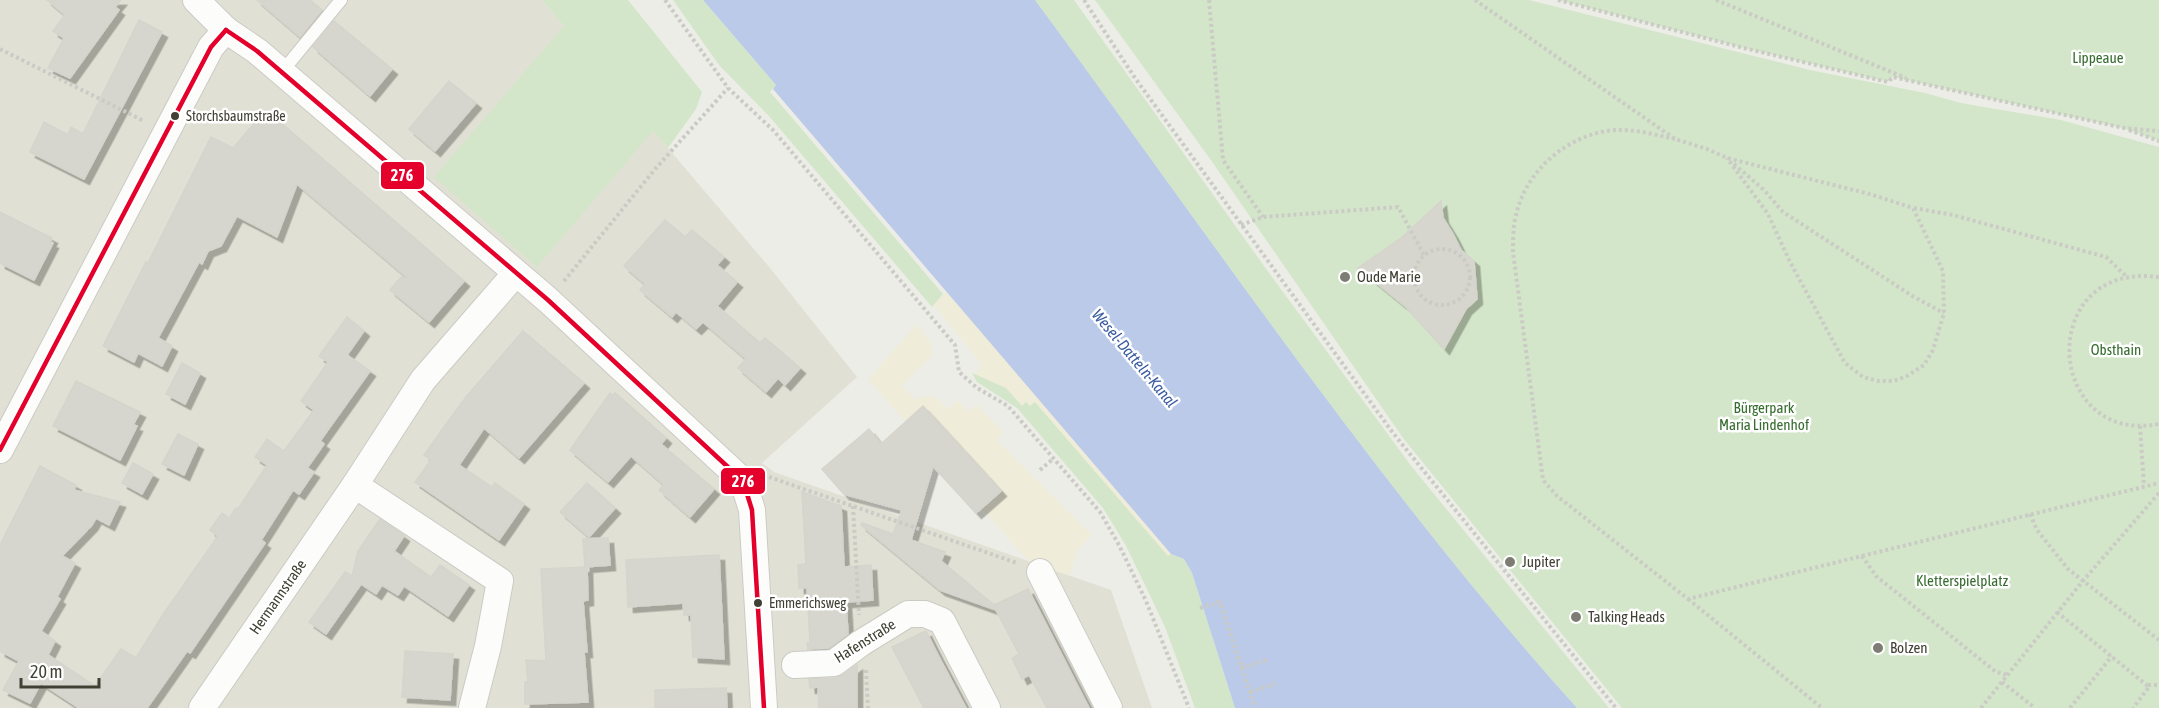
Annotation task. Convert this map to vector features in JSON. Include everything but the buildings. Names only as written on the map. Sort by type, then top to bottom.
[{"type":"street","points":[[196,0],[226,30],[257,51],[548,300],[743,481],[752,510],[779,666],[764,708]]},
{"type":"street","points":[[0,450],[211,47],[226,30]]},
{"type":"street","name":"Hermannstraße","points":[[202,708],[355,485],[423,380],[516,273]]},
{"type":"street","points":[[355,485],[500,581],[488,646],[472,708]]},
{"type":"street","points":[[1040,572],[1109,708]]},
{"type":"street","name":"Hafenstraße","points":[[779,666],[834,663],[908,614],[926,614],[942,621],[987,708]]},
{"type":"lane","points":[[281,73],[341,0]]},
{"type":"path","points":[[665,0],[728,88],[773,130],[955,345],[959,372],[977,388],[1008,406],[1100,512],[1119,544],[1167,650],[1189,708]]},
{"type":"path","points":[[1084,0],[1135,78],[1393,433],[1616,708]]},
{"type":"path","points":[[1209,0],[1223,160],[1263,217]]},
{"type":"path","points":[[1475,0],[1675,139]]},
{"type":"path","points":[[1558,0],[1837,71],[1888,82],[1893,77],[2124,128],[2159,131]]},
{"type":"path","points":[[1716,0],[1916,82]]},
{"type":"path","points":[[0,48],[165,133]]},
{"type":"path","points":[[548,300],[656,168],[728,88]]},
{"type":"path","points":[[2124,128],[2159,141]]},
{"type":"path","points":[[1822,708],[1557,496],[1543,480],[1512,252],[1515,216],[1529,181],[1562,150],[1587,136],[1616,130],[1643,132],[1675,139],[1727,158],[1850,189],[1913,208],[1953,215],[2106,257],[2127,277]]},
{"type":"path","points":[[1727,158],[1768,214],[1790,262],[1845,363],[1863,377],[1878,381],[1894,381],[1924,365],[1933,350],[1944,313],[1943,271],[1913,208]]},
{"type":"path","points":[[1727,158],[1764,190],[1783,212],[1914,297],[1944,313]]},
{"type":"path","points":[[1241,225],[1263,217],[1398,207],[1424,255]]},
{"type":"path","points":[[1436,249],[1449,249],[1461,256],[1469,267],[1470,280],[1465,294],[1455,302],[1441,305],[1428,301],[1418,292],[1414,279],[1416,266],[1424,255],[1436,249]]},
{"type":"path","points":[[2159,278],[2127,277],[2110,283],[2095,293],[2083,306],[2074,321],[2068,352],[2070,369],[2084,397],[2109,418],[2124,424],[2140,426],[2159,424]]},
{"type":"path","points":[[2140,426],[2144,486]]},
{"type":"path","points":[[1040,470],[1053,459]]},
{"type":"path","points":[[743,481],[770,477],[1040,572]]},
{"type":"path","points":[[1688,599],[2159,483]]},
{"type":"path","points":[[1981,708],[2082,582],[2159,493]]},
{"type":"path","points":[[853,506],[861,643],[865,655],[868,708]]},
{"type":"path","points":[[2030,514],[2037,530],[2068,569],[2159,640]]},
{"type":"path","points":[[1862,556],[1876,576],[1996,672],[2008,675]]},
{"type":"path","points":[[1200,608],[1220,602],[1255,708]]},
{"type":"path","points":[[2058,612],[2147,686],[2159,685]]},
{"type":"path","points":[[2070,708],[2112,656]]},
{"type":"path","points":[[1241,668],[1267,660]]},
{"type":"path","points":[[2002,682],[2035,708]]},
{"type":"path","points":[[1250,692],[1275,684]]},
{"type":"path","points":[[2133,708],[2149,687],[2147,686]]},
{"type":"shaded area","points":[[0,0],[542,0],[770,268],[857,377],[762,463],[774,472],[1111,590],[1152,708],[0,708]]},
{"type":"shaded area","points":[[947,291],[1171,554],[1184,559],[1151,565],[1021,408],[976,375],[981,364],[934,305]]},
{"type":"shaded area","points":[[917,324],[932,345],[933,355],[902,385],[916,400],[922,396],[930,396],[939,399],[947,410],[958,400],[969,412],[977,405],[1003,432],[997,440],[1092,535],[1077,550],[1070,576],[1028,561],[868,379]]},
{"type":"green space","points":[[542,0],[628,0],[702,92],[696,109],[668,148],[653,131],[537,267],[434,177],[564,26]]},
{"type":"green space","points":[[673,0],[703,0],[776,85],[770,92],[943,294],[932,307],[768,115],[719,65]]},
{"type":"green space","points":[[1035,0],[1074,0],[1269,273],[1412,467],[1609,708],[1577,708],[1433,538],[1298,361]]},
{"type":"green space","name":"Bürgerpark Maria Lindenhof","points":[[1095,0],[1529,0],[1810,70],[1925,93],[1961,103],[2061,120],[2159,147],[2159,708],[1622,708],[1403,438],[1213,163]]},
{"type":"green space","name":"Lippeaue","points":[[1558,0],[2159,0],[2159,141],[2123,128],[1893,77],[1888,82]]},
{"type":"green space","points":[[972,373],[1006,388],[1022,406],[1026,402],[1030,406],[1035,402],[1168,556],[1171,554],[1184,559],[1192,573],[1235,708],[1195,708],[1165,627],[1125,544],[1103,508],[1017,408],[977,382]]},
{"type":"water","name":"Wesel-Datteln-Kanal","points":[[703,0],[1035,0],[1365,450],[1433,538],[1577,708],[1235,708],[1192,573],[1184,559],[1171,554],[773,89],[776,85]]},
{"type":"transit line","name":"276","points":[[226,30],[257,51],[548,300],[743,481],[752,510],[764,708]]},
{"type":"transit line","name":"276","points":[[0,450],[211,47],[226,30]]},
{"type":"place","name":"Storchsbaumstraße","points":[[175,116]]},
{"type":"place","name":"Oude Marie","points":[[1345,277]]},
{"type":"place","name":"Jupiter","points":[[1510,562]]},
{"type":"place","name":"Emmerichsweg","points":[[758,603]]},
{"type":"place","name":"Talking Heads","points":[[1576,617]]},
{"type":"place","name":"Bolzen","points":[[1878,648]]},
{"type":"park label","name":"Obsthain","points":[[2116,350]]},
{"type":"park label","name":"Kletterspielplatz","points":[[1962,581]]}]
